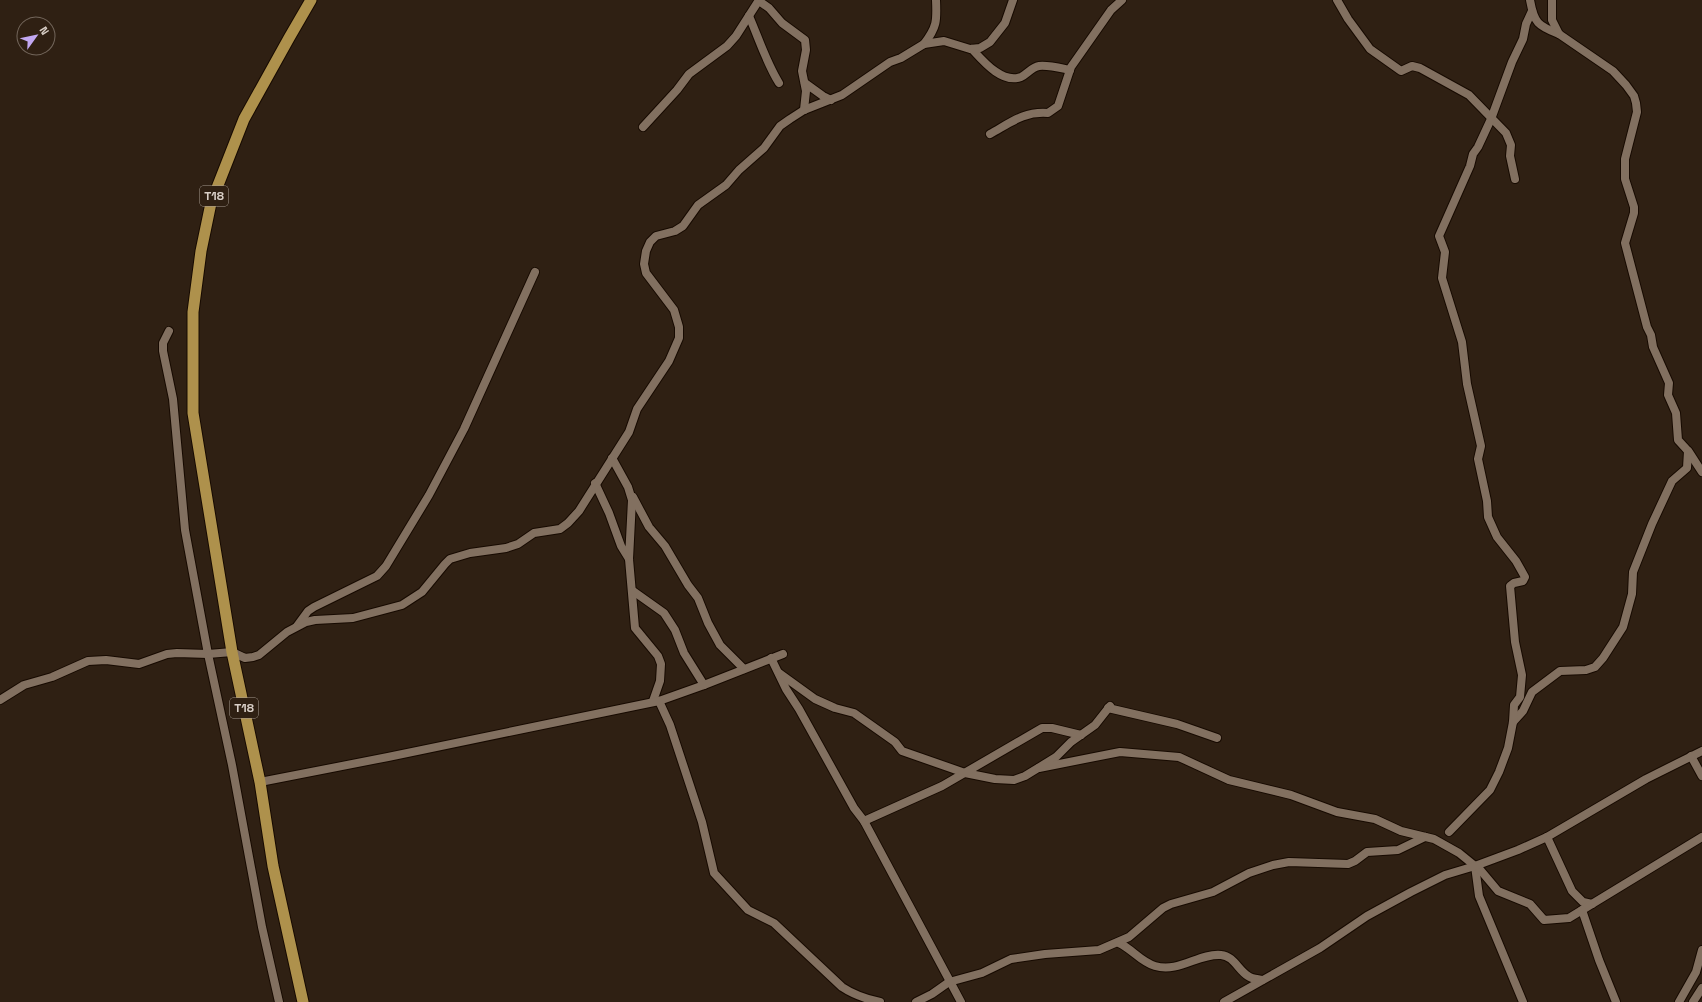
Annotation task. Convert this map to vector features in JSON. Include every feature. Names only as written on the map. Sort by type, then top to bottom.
[{"type":"highway","name":"T18","points":[[304,1002],[273,866],[260,782],[232,652],[193,413],[193,312],[201,251],[211,202],[244,119],[311,0]]},
{"type":"street","points":[[924,44],[934,30],[936,0]]},
{"type":"street","points":[[0,700],[24,685],[52,677],[88,661],[106,660],[138,664],[167,654],[177,653],[208,654],[232,652],[245,658],[254,657],[259,655],[287,632],[306,622],[353,618],[402,605],[422,592],[444,564],[450,559],[470,552],[506,548],[518,544],[534,534],[560,529],[575,517],[595,483],[629,432],[637,408],[669,361],[679,338],[679,327],[674,310],[646,273],[644,264],[646,251],[650,242],[656,236],[676,231],[683,226],[700,203],[720,190],[764,148],[780,126],[804,110],[831,100],[857,86],[890,62],[901,58],[924,44],[944,40],[972,49],[980,48],[989,43],[997,34],[1004,23],[1013,0]]},
{"type":"street","points":[[990,134],[1026,114],[1039,112],[1048,113],[1055,109],[1060,101],[1070,70],[1111,10],[1122,0]]},
{"type":"street","points":[[1337,0],[1348,19],[1370,49],[1401,71],[1412,66],[1420,68],[1462,92],[1476,102],[1506,133],[1510,142],[1510,156],[1515,179]]},
{"type":"street","points":[[1530,0],[1532,11],[1539,25],[1559,34],[1613,71],[1634,96],[1637,112],[1625,159],[1625,179],[1634,207],[1625,243],[1653,347],[1669,383],[1668,395],[1676,413],[1678,440],[1688,450],[1702,472]]},
{"type":"street","points":[[1552,0],[1552,20],[1559,34]]},
{"type":"street","points":[[643,127],[680,87],[689,74],[727,46],[759,1],[769,8],[782,23],[805,40],[806,50],[802,71],[806,96],[804,110]]},
{"type":"street","points":[[1449,832],[1485,796],[1495,782],[1508,748],[1513,722],[1514,705],[1520,697],[1522,675],[1515,642],[1510,586],[1514,583],[1523,581],[1525,577],[1516,561],[1497,537],[1488,517],[1487,501],[1478,459],[1481,446],[1467,384],[1462,342],[1442,278],[1445,252],[1439,236],[1470,166],[1474,153],[1491,119],[1512,62],[1523,39],[1526,24],[1532,11]]},
{"type":"street","points":[[749,16],[758,36],[762,52],[779,83]]},
{"type":"street","points":[[972,49],[993,70],[1004,76],[1013,78],[1019,77],[1035,67],[1040,66],[1070,70]]},
{"type":"street","points":[[805,83],[831,100]]},
{"type":"street","points":[[295,628],[305,614],[314,607],[377,576],[386,566],[429,496],[464,429],[535,272]]},
{"type":"street","points":[[169,331],[163,342],[163,351],[173,399],[185,530],[208,654],[232,765],[262,927],[279,1002]]},
{"type":"street","points":[[1513,722],[1524,710],[1532,692],[1560,671],[1586,670],[1595,667],[1603,658],[1623,627],[1632,594],[1632,578],[1637,563],[1672,481],[1687,468],[1688,450]]},
{"type":"street","points":[[612,458],[649,527],[665,546],[688,585],[698,598],[708,623],[720,645],[744,669]]},
{"type":"street","points":[[595,483],[609,513],[621,546],[630,559]]},
{"type":"street","points":[[631,493],[633,510],[630,559],[634,625],[636,632],[658,656],[661,664],[660,681],[656,701],[670,725],[702,822],[714,873],[748,910],[774,923],[842,987],[859,996],[880,1002]]},
{"type":"street","points":[[633,591],[655,605],[664,613],[675,630],[684,653],[704,685]]},
{"type":"street","points":[[260,782],[656,701],[704,685],[783,654]]},
{"type":"street","points":[[772,658],[786,689],[799,709],[854,808],[864,821],[961,1002]]},
{"type":"street","points":[[778,673],[815,699],[835,708],[854,713],[895,742],[902,751],[965,773],[995,778],[1014,780],[1039,768],[1056,757],[1071,742],[1095,725],[1109,707],[1177,724],[1217,738]]},
{"type":"street","points":[[864,821],[942,786],[1042,728],[1052,728],[1081,735]]},
{"type":"street","points":[[1224,1002],[1320,948],[1367,916],[1405,895],[1445,875],[1476,866],[1547,837],[1622,793],[1702,750]]},
{"type":"street","points":[[1039,768],[1120,752],[1179,757],[1224,778],[1291,795],[1337,812],[1375,819],[1401,831],[1443,843],[1476,866],[1498,891],[1530,904],[1544,920],[1569,918],[1702,837]]},
{"type":"street","points":[[1690,756],[1702,776]]},
{"type":"street","points":[[916,1002],[932,994],[949,982],[982,973],[1015,958],[1099,950],[1119,943],[1129,937],[1163,908],[1171,904],[1214,892],[1249,872],[1289,862],[1348,864],[1355,862],[1367,852],[1398,850],[1426,837]]},
{"type":"street","points":[[1547,837],[1572,891],[1583,902],[1592,904]]},
{"type":"street","points":[[1476,866],[1479,896],[1523,1002]]},
{"type":"street","points":[[1582,910],[1599,960],[1616,1002]]},
{"type":"street","points":[[1119,943],[1147,962],[1160,967],[1181,966],[1212,955],[1226,956],[1232,960],[1246,975],[1262,980]]},
{"type":"street","points":[[1679,1002],[1696,972],[1702,950]]},
{"type":"street","points":[[1693,1002],[1702,988]]}]
